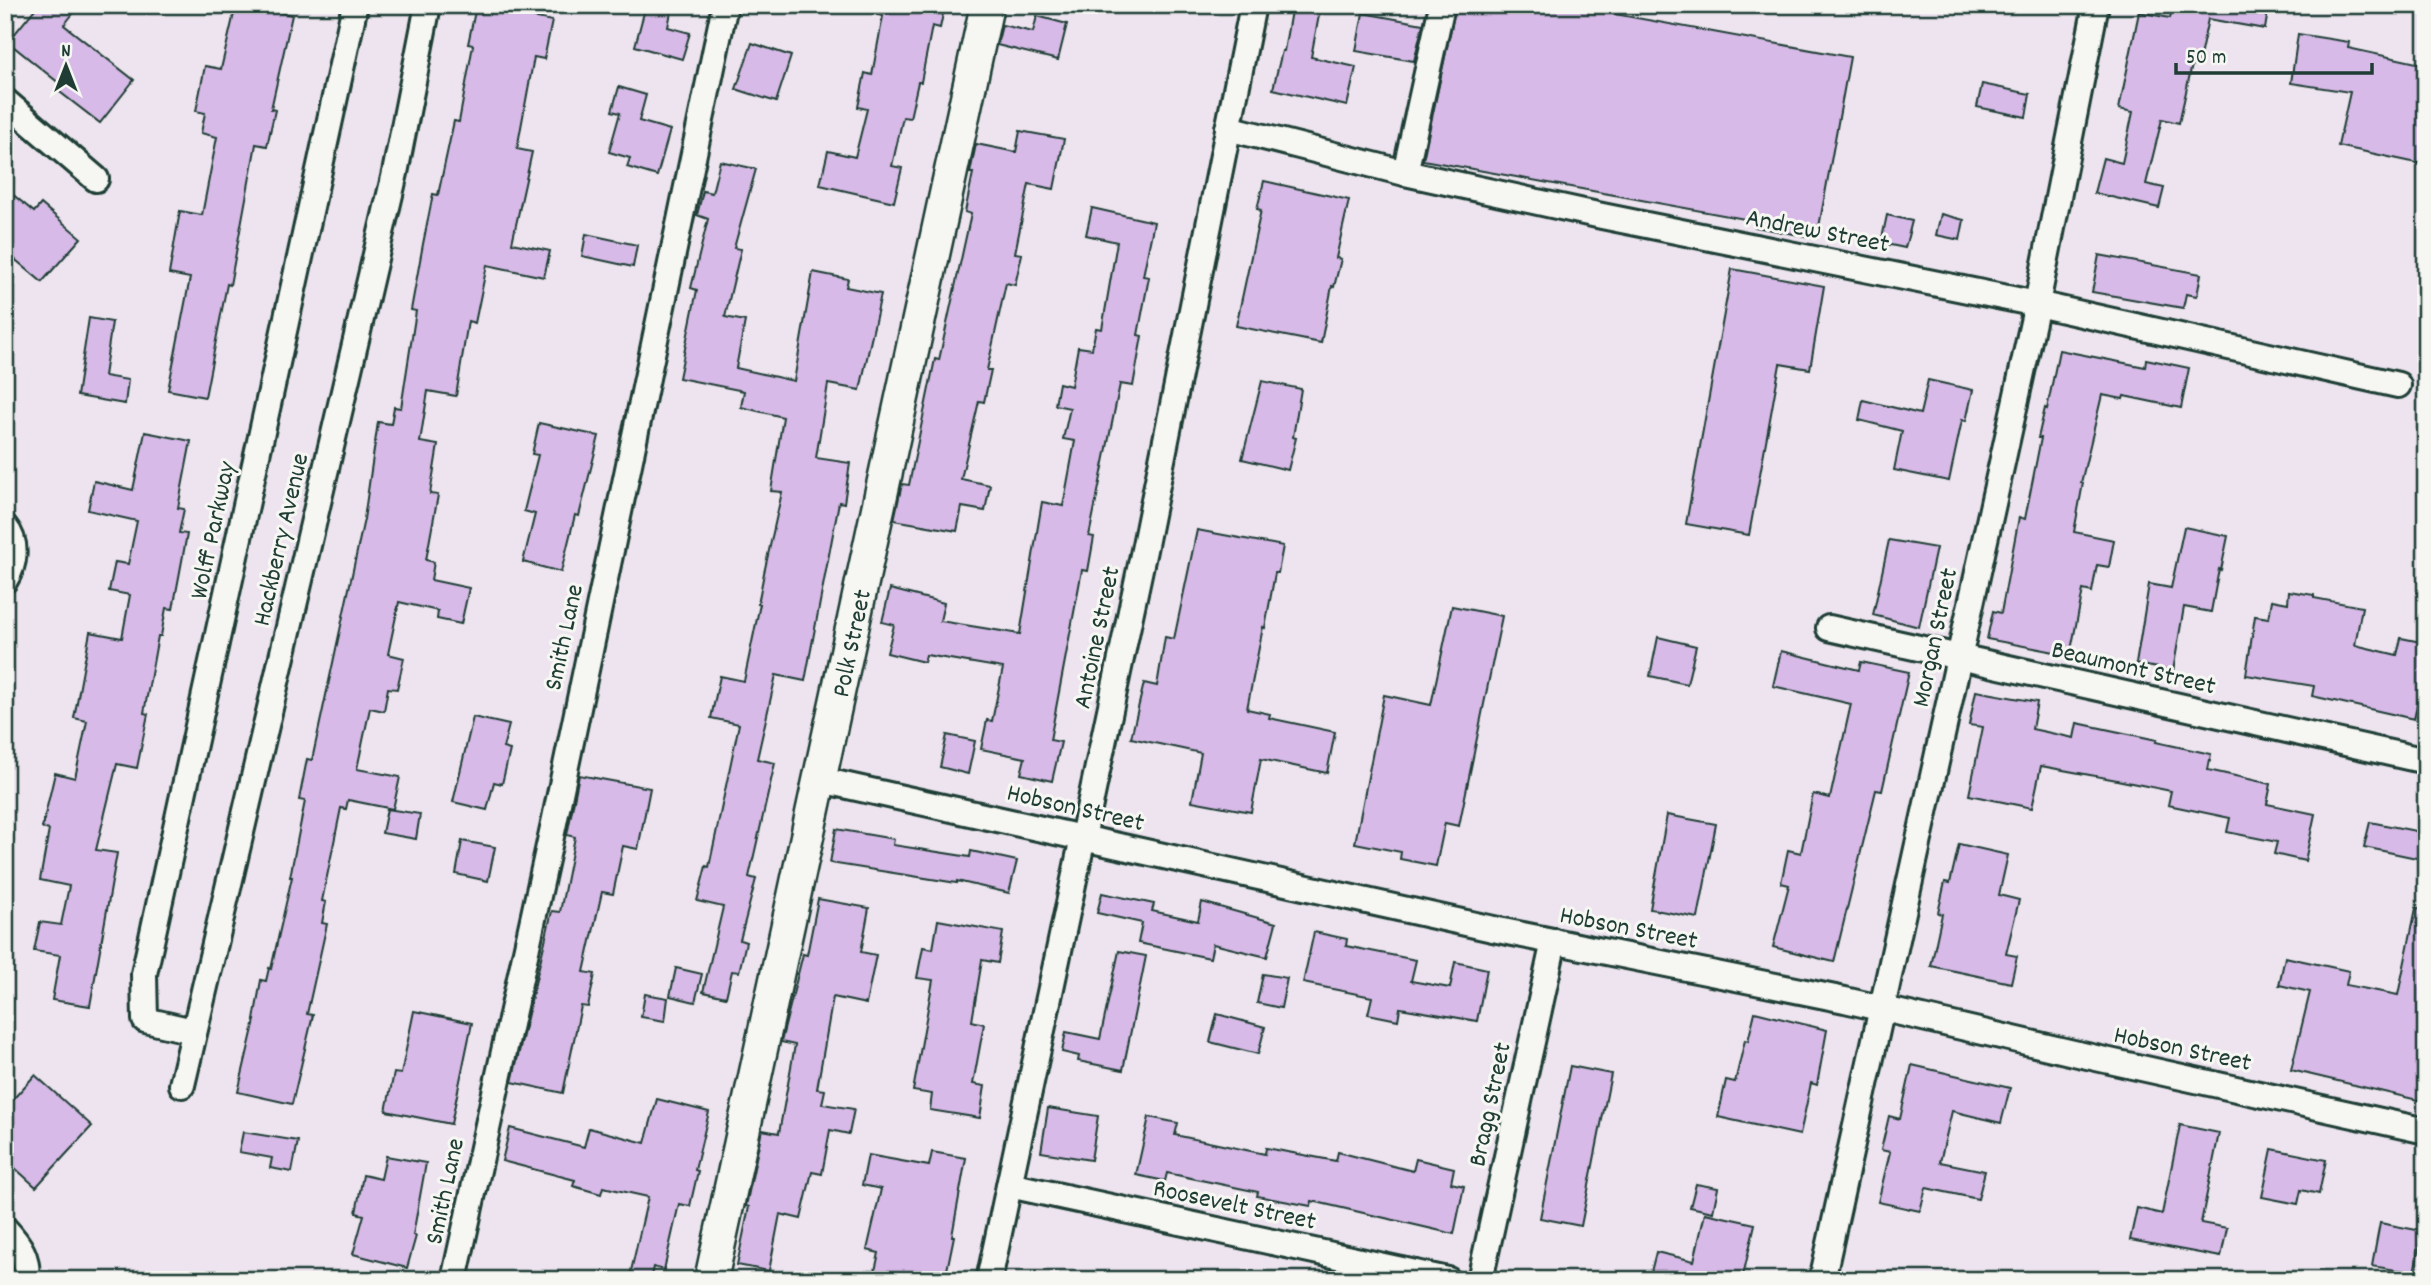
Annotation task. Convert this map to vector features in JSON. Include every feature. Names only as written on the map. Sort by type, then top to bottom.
[{"type":"street","name":"Wolff Parkway","points":[[193,1031],[145,1020],[144,974],[355,5]]},
{"type":"street","name":"Hackberry Avenue","points":[[182,1085],[395,173],[428,5]]},
{"type":"street","name":"Smith Lane","points":[[454,1280],[554,823],[725,5]]},
{"type":"street","name":"Polk Street","points":[[711,1280],[987,5]]},
{"type":"street","name":"Antoine Street","points":[[989,1280],[1146,537],[1252,5]]},
{"type":"street","points":[[1405,173],[1442,5]]},
{"type":"street","name":"Morgan Street","points":[[1822,1280],[2036,304],[2096,5]]},
{"type":"street","points":[[5,101],[96,179]]},
{"type":"street","name":"Andrew Street","points":[[1228,128],[1405,173],[2036,304],[2398,385]]},
{"type":"street","points":[[5,580],[14,560],[10,536]]},
{"type":"street","name":"Beaumont Street","points":[[1829,628],[2426,761]]},
{"type":"street","name":"Hobson Street","points":[[821,780],[1555,942],[1881,1008],[2426,1131]]},
{"type":"street","name":"Bragg Street","points":[[1480,1280],[1555,942]]},
{"type":"street","name":"Roosevelt Street","points":[[1009,1185],[1448,1280]]},
{"type":"street","points":[[5,1229],[22,1247],[27,1270],[26,1280]]},
{"type":"building","points":[[38,5],[80,5],[64,25],[134,80],[100,123],[56,89],[60,84],[8,42]]},
{"type":"building","points":[[236,5],[292,15],[271,109],[275,110],[267,146],[256,144],[230,285],[227,284],[205,397],[168,390],[190,278],[169,274],[180,211],[202,215],[217,137],[201,133],[205,113],[196,111],[205,66],[221,69]]},
{"type":"building","points":[[483,5],[519,5],[517,14],[552,21],[544,59],[534,57],[517,149],[532,152],[512,243],[550,251],[544,277],[487,265],[475,323],[468,321],[456,396],[428,391],[420,442],[438,445],[430,494],[438,495],[426,560],[434,562],[431,580],[469,588],[461,624],[437,619],[438,611],[399,602],[388,654],[404,658],[397,689],[388,688],[384,711],[370,708],[357,769],[400,777],[393,809],[348,800],[346,809],[341,808],[322,901],[326,902],[322,923],[327,924],[307,1014],[313,1015],[292,1104],[238,1092],[255,1020],[261,980],[266,981],[269,968],[271,969],[292,877],[305,801],[299,800],[307,759],[312,760],[364,519],[378,422],[391,424],[394,407],[401,408],[416,311],[411,310],[433,194],[438,195],[454,121],[459,122],[473,45],[468,44],[475,11],[482,12]]},
{"type":"building","points":[[646,5],[671,12],[668,27],[690,33],[682,59],[635,46]]},
{"type":"building","points":[[878,5],[945,5],[940,28],[932,26],[921,82],[918,82],[910,118],[903,117],[892,166],[902,168],[894,202],[820,185],[828,151],[855,157],[867,109],[858,107],[865,73],[872,75],[883,16],[877,15]]},
{"type":"building","points":[[1292,5],[1321,5],[1311,57],[1356,67],[1347,106],[1273,89],[1284,51]]},
{"type":"building","points":[[1456,5],[1582,5],[1582,8],[1850,57],[1817,238],[1755,227],[1756,221],[1423,160]]},
{"type":"building","points":[[2173,5],[2269,5],[2265,29],[2208,19],[2198,66],[2192,65],[2179,123],[2162,119],[2146,184],[2164,188],[2159,208],[2094,193],[2103,158],[2122,163],[2133,112],[2119,109],[2139,12],[2170,18]]},
{"type":"building","points":[[1363,13],[1423,24],[1414,61],[1356,51]]},
{"type":"building","points":[[1037,16],[1067,24],[1058,60],[997,45],[1002,25],[1033,32]]},
{"type":"building","points":[[2298,34],[2349,42],[2348,48],[2426,65],[2426,165],[2338,146],[2350,92],[2291,83]]},
{"type":"building","points":[[752,43],[791,56],[776,102],[736,89]]},
{"type":"building","points":[[1982,84],[2030,94],[2026,117],[1977,107]]},
{"type":"building","points":[[619,87],[646,95],[639,121],[670,130],[657,176],[627,167],[630,158],[609,152],[620,113],[612,111]]},
{"type":"building","points":[[1020,131],[1064,139],[1054,189],[1029,184],[1015,253],[1022,254],[1015,285],[1006,283],[987,370],[991,370],[984,402],[979,401],[961,479],[990,485],[985,511],[962,507],[957,531],[894,520],[902,484],[909,485],[935,359],[939,360],[971,214],[965,212],[976,144],[1016,152]]},
{"type":"building","points":[[720,161],[756,169],[734,248],[741,249],[725,317],[745,321],[736,368],[794,381],[813,272],[848,279],[846,287],[881,294],[860,390],[828,384],[816,458],[850,463],[844,503],[839,502],[805,681],[776,675],[757,759],[775,763],[749,877],[756,879],[740,940],[746,942],[739,972],[732,971],[726,997],[703,992],[723,907],[697,901],[706,866],[709,867],[739,724],[711,718],[720,676],[744,681],[782,492],[771,491],[783,417],[741,407],[744,391],[679,378],[697,290],[691,288],[708,219],[697,215],[703,191],[712,193]]},
{"type":"building","points":[[1264,181],[1349,200],[1336,258],[1341,259],[1334,287],[1332,286],[1321,343],[1236,326],[1261,210],[1257,209]]},
{"type":"building","points":[[5,188],[34,212],[41,204],[81,238],[42,282],[5,251]]},
{"type":"building","points":[[1092,208],[1154,222],[1143,276],[1149,277],[1138,335],[1142,336],[1133,386],[1120,384],[1089,536],[1094,537],[1088,571],[1082,570],[1050,740],[1061,742],[1052,781],[1021,774],[1025,758],[981,749],[987,720],[992,721],[1003,668],[926,655],[924,662],[887,653],[894,625],[882,622],[890,589],[944,603],[940,621],[1020,634],[1042,502],[1063,506],[1075,441],[1063,439],[1070,408],[1055,405],[1059,383],[1071,386],[1078,347],[1092,349],[1096,328],[1102,329],[1117,242],[1086,235]]},
{"type":"building","points":[[1941,214],[1964,220],[1960,240],[1936,235]]},
{"type":"building","points":[[1887,215],[1912,221],[1905,248],[1881,243]]},
{"type":"building","points":[[586,234],[637,245],[633,267],[582,256]]},
{"type":"building","points":[[2099,255],[2201,274],[2197,296],[2186,294],[2183,308],[2092,292]]},
{"type":"building","points":[[1732,269],[1824,286],[1810,369],[1780,364],[1749,535],[1686,524]]},
{"type":"building","points":[[89,318],[112,322],[104,376],[128,380],[125,404],[77,396]]},
{"type":"building","points":[[2059,350],[2145,367],[2146,359],[2189,368],[2181,408],[2124,396],[2123,399],[2102,395],[2081,483],[2074,532],[2114,540],[2109,567],[2097,565],[2092,592],[2083,590],[2070,655],[1987,639],[1993,611],[2001,613],[2019,517],[2025,519],[2041,438],[2038,438]]},
{"type":"building","points":[[1928,380],[1973,390],[1966,421],[1962,420],[1949,481],[1894,470],[1902,431],[1859,420],[1863,400],[1920,414]]},
{"type":"building","points":[[1262,381],[1301,389],[1293,437],[1296,438],[1288,470],[1242,459]]},
{"type":"building","points":[[539,423],[599,436],[579,516],[575,515],[561,572],[523,562],[535,514],[524,511],[538,455],[532,454]]},
{"type":"building","points":[[145,432],[191,441],[178,508],[184,509],[179,533],[187,534],[173,609],[166,608],[161,636],[158,636],[144,713],[148,714],[137,768],[117,764],[96,850],[117,853],[90,1006],[52,1000],[60,955],[34,951],[40,922],[61,925],[69,886],[40,880],[49,830],[42,828],[55,773],[75,778],[87,721],[74,718],[90,632],[122,638],[130,595],[109,591],[115,562],[128,564],[137,521],[88,510],[94,481],[133,490]]},
{"type":"building","points":[[2184,527],[2228,536],[2211,612],[2184,607],[2173,671],[2136,664],[2149,584],[2171,588]]},
{"type":"building","points":[[1197,530],[1283,546],[1247,709],[1270,714],[1269,718],[1335,732],[1327,773],[1261,759],[1251,812],[1192,801],[1201,753],[1131,738],[1144,683],[1157,686],[1165,637],[1174,639]]},
{"type":"building","points":[[1889,540],[1936,548],[1919,627],[1873,615]]},
{"type":"building","points":[[2289,591],[2362,607],[2355,645],[2397,655],[2401,638],[2426,643],[2426,667],[2414,719],[2312,696],[2314,686],[2246,675],[2255,616],[2269,618],[2272,600],[2288,603]]},
{"type":"building","points":[[1452,606],[1502,616],[1459,826],[1445,823],[1436,866],[1400,859],[1401,852],[1355,843],[1384,695],[1431,705]]},
{"type":"building","points":[[1658,637],[1696,646],[1687,684],[1650,676]]},
{"type":"building","points":[[1781,651],[1859,670],[1861,662],[1909,672],[1882,791],[1876,790],[1834,962],[1773,947],[1789,885],[1781,883],[1788,850],[1801,853],[1813,794],[1830,798],[1851,704],[1773,686]]},
{"type":"building","points":[[1976,691],[2037,702],[2032,729],[2074,738],[2077,723],[2157,740],[2156,742],[2211,754],[2208,770],[2271,784],[2267,804],[2315,814],[2305,861],[2274,854],[2277,842],[2227,832],[2230,818],[2168,805],[2171,791],[2117,780],[2041,766],[2032,808],[1969,795],[1983,727],[1969,725]]},
{"type":"building","points":[[473,717],[509,725],[503,748],[510,750],[502,784],[494,782],[487,810],[453,802]]},
{"type":"building","points":[[947,735],[975,741],[968,774],[940,767]]},
{"type":"building","points":[[579,775],[650,788],[638,849],[623,846],[613,894],[602,892],[584,972],[595,974],[588,1007],[581,1006],[563,1093],[512,1082],[552,911],[560,912],[575,837],[567,835]]},
{"type":"building","points":[[387,809],[420,814],[416,839],[382,833]]},
{"type":"building","points":[[1667,815],[1716,824],[1698,918],[1650,909]]},
{"type":"building","points":[[2370,822],[2426,833],[2426,860],[2364,847]]},
{"type":"building","points":[[836,829],[894,839],[893,845],[970,857],[971,851],[1017,861],[1009,893],[957,881],[830,863]]},
{"type":"building","points":[[462,841],[495,847],[488,881],[456,874]]},
{"type":"building","points":[[1959,844],[2008,855],[1999,895],[2019,900],[2006,954],[2017,956],[2011,983],[1931,966],[1942,914],[1938,913],[1945,882],[1950,883]]},
{"type":"building","points":[[1102,893],[1154,904],[1152,911],[1198,921],[1202,902],[1276,923],[1267,957],[1213,944],[1210,958],[1138,943],[1142,923],[1097,913]]},
{"type":"building","points":[[818,899],[869,908],[861,952],[876,955],[866,1004],[833,997],[817,1089],[825,1090],[822,1104],[854,1109],[849,1134],[830,1130],[822,1174],[812,1172],[801,1219],[780,1214],[769,1271],[737,1265],[762,1130],[779,1133],[795,1045],[781,1042],[803,954],[807,955]]},
{"type":"building","points":[[2416,908],[2426,909],[2426,1102],[2291,1070],[2310,992],[2279,985],[2285,957],[2349,971],[2346,985],[2398,995]]},
{"type":"building","points":[[938,920],[1003,932],[998,963],[982,960],[972,1021],[984,1024],[973,1084],[985,1086],[980,1118],[930,1110],[932,1094],[913,1091],[933,980],[917,978],[923,947],[933,949]]},
{"type":"building","points":[[1314,932],[1347,939],[1346,946],[1416,960],[1411,981],[1450,988],[1455,962],[1487,969],[1477,1021],[1400,1008],[1398,1020],[1368,1014],[1372,997],[1303,983]]},
{"type":"building","points":[[1119,951],[1146,956],[1123,1070],[1078,1061],[1079,1056],[1062,1052],[1066,1032],[1100,1039]]},
{"type":"building","points":[[676,968],[702,974],[695,1002],[670,996]]},
{"type":"building","points":[[1263,974],[1287,978],[1281,1008],[1257,1003]]},
{"type":"building","points":[[645,994],[668,998],[665,1021],[641,1017]]},
{"type":"building","points":[[414,1011],[472,1023],[451,1124],[386,1111],[394,1073],[401,1074]]},
{"type":"building","points":[[1755,1012],[1827,1030],[1817,1085],[1811,1083],[1800,1135],[1718,1117],[1726,1080],[1735,1082]]},
{"type":"building","points":[[1217,1014],[1265,1027],[1258,1054],[1210,1042]]},
{"type":"building","points":[[1912,1065],[2010,1088],[2001,1123],[1952,1111],[1940,1162],[1985,1171],[1978,1199],[1926,1188],[1920,1211],[1878,1202],[1890,1152],[1881,1150],[1889,1116],[1900,1119]]},
{"type":"building","points":[[1570,1066],[1611,1074],[1581,1226],[1540,1218]]},
{"type":"building","points":[[35,1075],[92,1126],[36,1187],[5,1159],[5,1108]]},
{"type":"building","points":[[657,1099],[709,1112],[695,1170],[698,1171],[690,1206],[679,1204],[664,1270],[653,1267],[650,1280],[629,1280],[648,1197],[603,1187],[601,1194],[573,1186],[575,1180],[502,1161],[510,1128],[584,1147],[589,1128],[645,1143]]},
{"type":"building","points":[[1048,1108],[1098,1116],[1091,1160],[1041,1152]]},
{"type":"building","points":[[1149,1117],[1178,1123],[1175,1135],[1265,1154],[1266,1148],[1336,1161],[1338,1152],[1413,1171],[1416,1159],[1454,1168],[1451,1183],[1464,1186],[1454,1234],[1312,1201],[1311,1206],[1257,1196],[1258,1192],[1167,1173],[1165,1181],[1136,1175]]},
{"type":"building","points":[[2180,1125],[2219,1133],[2201,1223],[2227,1228],[2221,1257],[2130,1240],[2137,1208],[2162,1214]]},
{"type":"building","points":[[243,1132],[298,1141],[292,1172],[270,1168],[272,1158],[239,1152]]},
{"type":"building","points":[[2272,1149],[2326,1160],[2319,1194],[2301,1190],[2298,1204],[2262,1197]]},
{"type":"building","points":[[932,1152],[966,1158],[945,1280],[873,1280],[879,1253],[867,1250],[881,1189],[862,1185],[868,1155],[929,1166]]},
{"type":"building","points":[[386,1156],[426,1163],[413,1235],[416,1236],[407,1268],[353,1254],[364,1215],[356,1213],[363,1175],[381,1179]]},
{"type":"building","points":[[1696,1184],[1718,1188],[1713,1212],[1690,1207]]},
{"type":"building","points":[[1705,1213],[1755,1224],[1742,1280],[1649,1280],[1656,1252],[1694,1261]]},
{"type":"building","points":[[2380,1223],[2422,1231],[2414,1273],[2372,1266]]}]
